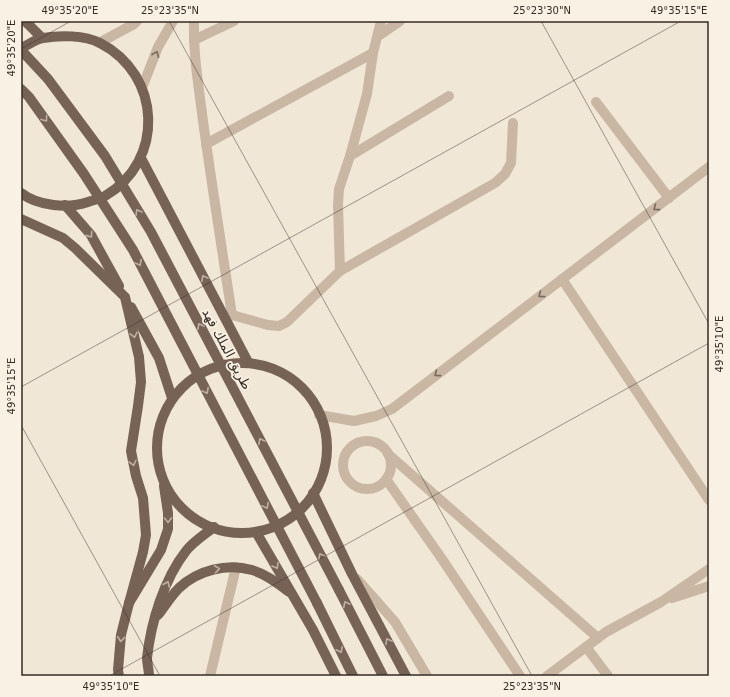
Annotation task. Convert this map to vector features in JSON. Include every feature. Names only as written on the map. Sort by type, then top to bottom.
[{"type":"main road","points":[[25,21],[42,38]]},
{"type":"main road","points":[[21,49],[42,38],[71,36],[99,43],[122,58],[138,79],[148,105],[149,132],[141,158],[126,180],[104,197],[78,205],[52,205],[21,194]]},
{"type":"main road","name":"طريق الملك فهد","points":[[21,49],[48,79],[104,156],[151,232],[383,676]]},
{"type":"main road","points":[[21,89],[29,97],[84,174],[133,250],[317,603],[353,676]]},
{"type":"main road","points":[[141,158],[229,317],[248,362]]},
{"type":"main road","points":[[65,205],[90,235],[159,358],[172,398]]},
{"type":"main road","points":[[21,219],[63,238],[76,248],[125,297],[139,357],[141,382],[130,451],[143,498],[146,535],[143,552],[121,635],[118,670],[119,676]]},
{"type":"main road","points":[[129,603],[161,550],[168,529],[168,513],[164,482],[156,453],[159,424],[172,398],[193,377],[199,374],[219,365],[248,362],[276,370],[299,385],[316,406],[325,432],[326,459],[318,485],[313,493],[303,507],[282,523],[256,532],[229,532],[203,524],[180,506],[164,482]]},
{"type":"main road","points":[[313,493],[352,574],[406,676]]},
{"type":"main road","points":[[149,676],[147,659],[155,618],[159,603],[173,569],[187,550],[214,527]]},
{"type":"main road","points":[[256,532],[313,630],[336,676]]},
{"type":"main road","points":[[155,618],[180,588],[195,577],[207,571],[236,567],[252,570],[266,576],[293,595]]},
{"type":"street","points":[[99,43],[137,21]]},
{"type":"street","points":[[142,88],[158,47],[173,21]]},
{"type":"street","points":[[194,21],[194,40],[206,144],[229,317],[279,326],[287,322],[340,271],[495,183],[506,174],[511,163],[513,123]]},
{"type":"street","points":[[194,40],[234,21]]},
{"type":"street","points":[[340,271],[339,189],[350,156],[367,94],[373,53],[381,21]]},
{"type":"street","points":[[378,36],[400,21]]},
{"type":"street","points":[[206,144],[373,53]]},
{"type":"street","points":[[350,156],[449,96]]},
{"type":"street","points":[[596,102],[669,198]]},
{"type":"street","points":[[319,415],[354,421],[376,416],[392,409],[709,167]]},
{"type":"street","points":[[562,279],[709,500]]},
{"type":"street","points":[[373,441],[384,448],[391,460],[391,467],[386,480],[375,487],[368,489],[355,485],[346,476],[343,462],[348,450],[359,442],[373,441]]},
{"type":"street","points":[[388,454],[598,638]]},
{"type":"street","points":[[386,480],[442,559],[520,676]]},
{"type":"street","points":[[210,676],[236,567]]},
{"type":"street","points":[[547,676],[606,632],[661,602],[709,569]]},
{"type":"street","points":[[352,574],[395,622],[427,676]]},
{"type":"street","points":[[661,602],[709,586]]},
{"type":"street","points":[[586,647],[608,676]]}]
